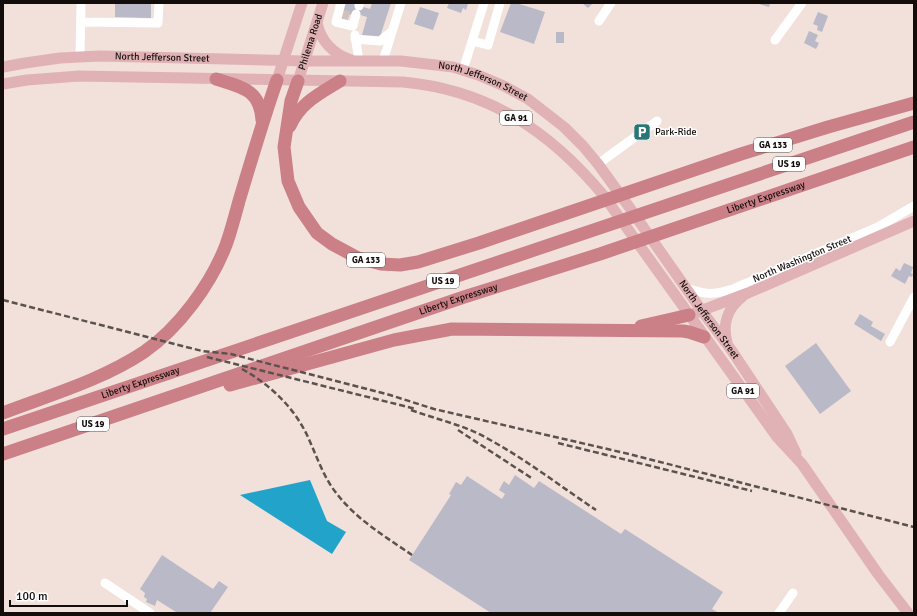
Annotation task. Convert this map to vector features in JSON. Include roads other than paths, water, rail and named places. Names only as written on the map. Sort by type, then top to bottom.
[{"type":"highway","points":[[216,79],[244,88],[253,96],[261,108],[263,124]]},
{"type":"highway","points":[[3,413],[93,379],[145,352],[169,331],[185,314],[208,278],[226,245],[277,80]]},
{"type":"highway","name":"GA 133","points":[[298,80],[291,101],[284,147],[288,181],[299,206],[317,232],[332,244],[358,258],[381,264],[400,266],[418,262],[741,154],[914,103]]},
{"type":"highway","points":[[285,137],[294,117],[301,108],[315,96],[340,81]]},
{"type":"highway","name":"Liberty Expressway","points":[[3,429],[914,122]]},
{"type":"highway","name":"Liberty Expressway","points":[[182,395],[464,297],[600,254],[914,147]]},
{"type":"highway","points":[[620,331],[689,315]]},
{"type":"highway","points":[[182,395],[394,340],[452,329],[689,332],[704,336]]},
{"type":"highway","name":"US 19","points":[[3,454],[162,399],[182,395]]},
{"type":"main road","name":"Philema Road","points":[[277,80],[302,3]]},
{"type":"main road","name":"Philema Road","points":[[298,80],[323,3]]},
{"type":"main road","points":[[317,22],[321,36],[329,47],[338,54],[357,61]]},
{"type":"main road","name":"North Jefferson Street","points":[[3,67],[42,60],[80,57],[283,61],[401,61],[463,70],[492,81],[528,99],[564,127],[583,146],[628,204],[702,311],[732,351],[787,434],[802,464],[878,574],[908,613]]},
{"type":"main road","name":"North Jefferson Street","points":[[3,84],[27,80],[79,76],[277,80]]},
{"type":"main road","name":"GA 91","points":[[277,80],[340,81]]},
{"type":"main road","name":"North Jefferson Street","points":[[340,81],[403,82],[443,88],[466,94],[487,102],[529,126],[558,148],[585,173],[604,196],[777,438],[802,464]]},
{"type":"main road","points":[[689,315],[748,293],[914,222]]},
{"type":"main road","points":[[732,351],[725,336],[726,320],[733,306],[748,293]]},
{"type":"street","points":[[80,57],[81,3]]},
{"type":"street","points":[[81,22],[158,23],[159,3]]},
{"type":"street","points":[[341,3],[352,14],[357,61]]},
{"type":"street","points":[[383,61],[401,3]]},
{"type":"street","points":[[463,70],[484,3]]},
{"type":"street","points":[[472,41],[488,45],[500,3]]},
{"type":"street","points":[[599,21],[611,3]]},
{"type":"street","points":[[775,40],[802,3]]},
{"type":"street","points":[[355,40],[380,41],[392,31]]},
{"type":"street","points":[[598,164],[657,121]]},
{"type":"street","name":"North Washington Street","points":[[686,288],[704,294],[712,294],[733,288],[878,226],[914,206]]},
{"type":"street","points":[[890,342],[914,297]]},
{"type":"street","points":[[105,582],[150,613]]},
{"type":"street","points":[[779,613],[793,593]]},
{"type":"water","points":[[310,480],[327,521],[346,532],[332,554],[240,495]]},
{"type":"tunnel","points":[[342,14],[349,16]]},
{"type":"railway","points":[[3,300],[202,351],[231,354],[390,395],[434,409],[629,454],[914,527]]},
{"type":"railway","points":[[207,357],[416,409]]},
{"type":"railway","points":[[242,369],[271,389],[295,415],[307,435],[328,480],[345,503],[372,528],[412,555]]},
{"type":"railway","points":[[411,410],[469,429],[493,441],[596,510]]},
{"type":"railway","points":[[458,430],[533,479]]},
{"type":"railway","points":[[558,443],[752,491]]},
{"type":"place","name":"Park-Ride","points":[[642,132]]}]
